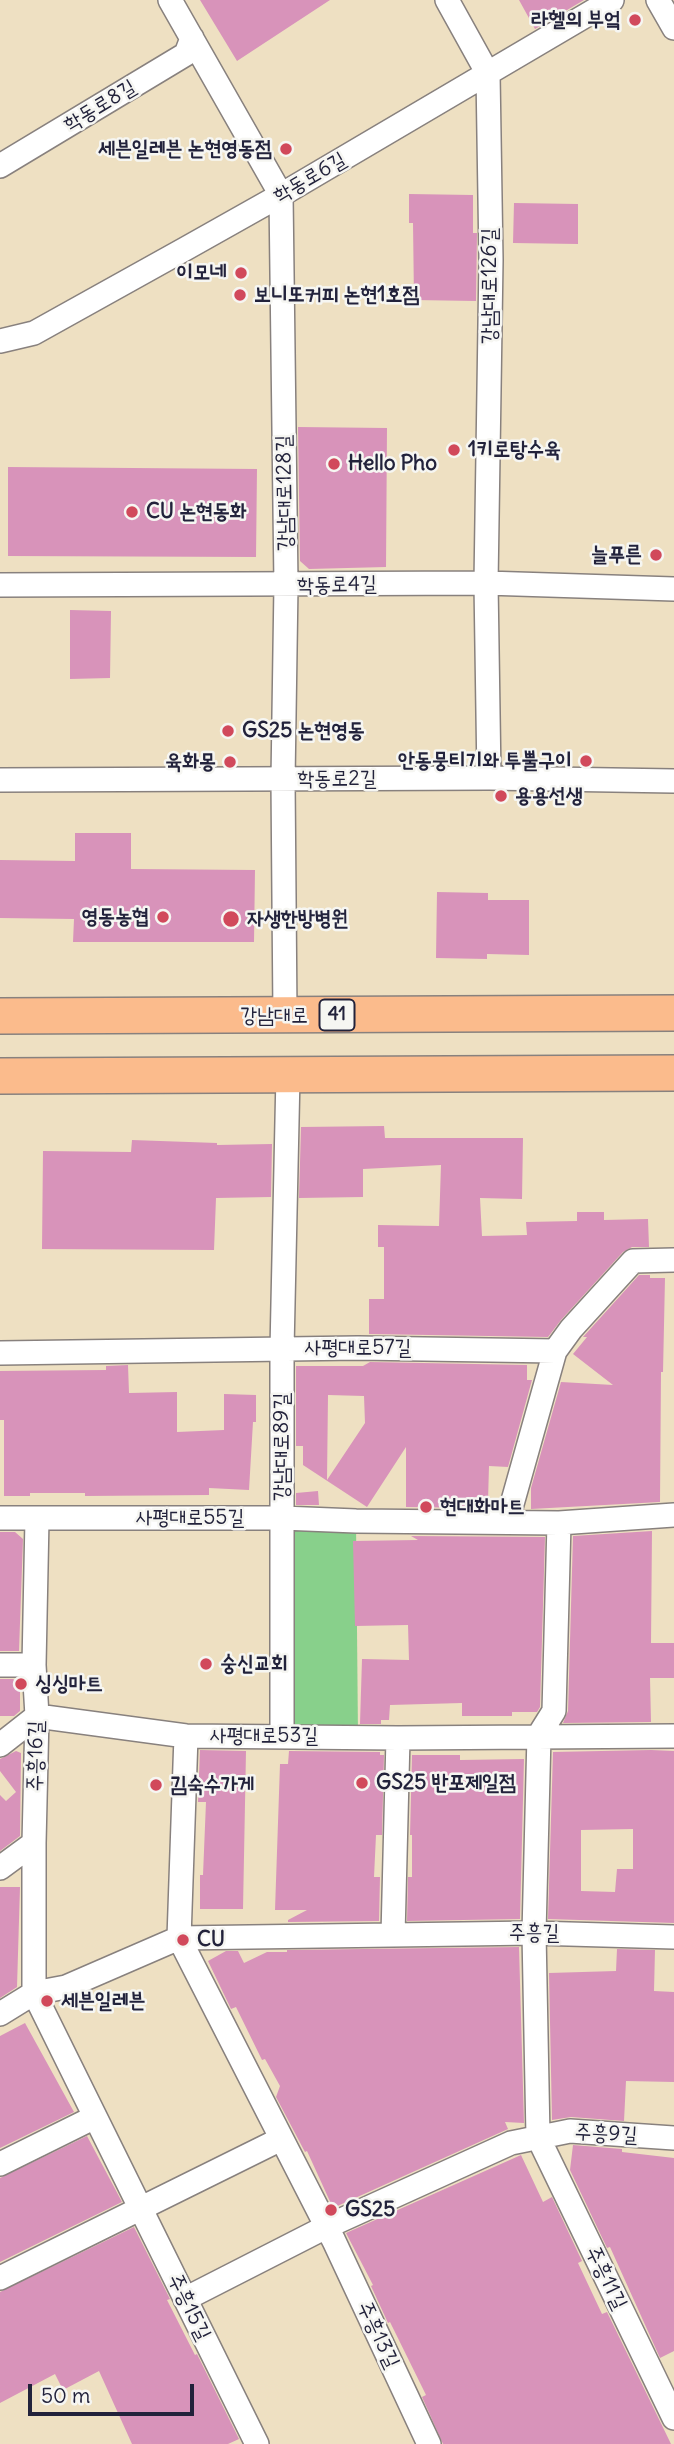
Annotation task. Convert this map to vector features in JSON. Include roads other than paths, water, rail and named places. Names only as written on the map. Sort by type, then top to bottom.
[{"type":"main road","name":"강남대로","points":[[0,1016],[674,1013]]},
{"type":"main road","points":[[0,1076],[674,1073]]},
{"type":"street","name":"강남대로128길","points":[[170,0],[281,195],[286,585],[283,779],[285,1016]]},
{"type":"street","name":"강남대로126길","points":[[447,0],[488,74],[491,260],[486,583],[489,778]]},
{"type":"street","name":"학동로6길","points":[[0,341],[34,333],[281,195],[612,0]]},
{"type":"street","points":[[658,0],[674,27]]},
{"type":"street","name":"학동로8길","points":[[0,166],[186,54],[192,38]]},
{"type":"street","name":"학동로4길","points":[[0,585],[486,583],[674,589]]},
{"type":"street","name":"학동로2길","points":[[0,780],[489,778],[674,781]]},
{"type":"street","name":"강남대로89길","points":[[282,1735],[282,1349],[288,1075]]},
{"type":"street","points":[[507,1522],[555,1351],[570,1329],[633,1261],[674,1260]]},
{"type":"street","name":"사평대로57길","points":[[0,1353],[429,1348],[555,1351]]},
{"type":"street","name":"사평대로55길","points":[[0,1518],[282,1518],[559,1523],[674,1515]]},
{"type":"street","name":"주흥16길","points":[[34,1993],[37,1519]]},
{"type":"street","points":[[534,1933],[539,1735],[554,1711],[559,1523]]},
{"type":"street","points":[[0,1665],[34,1665]]},
{"type":"street","points":[[0,1745],[37,1716]]},
{"type":"street","name":"사평대로53길","points":[[37,1716],[186,1736],[674,1736]]},
{"type":"street","points":[[179,1938],[186,1736]]},
{"type":"street","points":[[393,1935],[398,1738]]},
{"type":"street","points":[[0,1868],[34,1843]]},
{"type":"street","name":"주흥길","points":[[0,2014],[34,1993],[66,1987],[179,1938],[534,1933],[674,1937]]},
{"type":"street","name":"주흥11길","points":[[534,1933],[538,2137],[674,2418]]},
{"type":"street","name":"주흥13길","points":[[179,1938],[326,2227],[429,2444]]},
{"type":"street","name":"주흥15길","points":[[34,1993],[257,2444]]},
{"type":"street","points":[[0,2164],[95,2117]]},
{"type":"street","name":"주흥9길","points":[[538,2137],[570,2132],[674,2138]]},
{"type":"street","points":[[185,2299],[326,2227],[511,2143],[538,2137]]},
{"type":"street","points":[[0,2277],[281,2139]]},
{"type":"place","name":"라헬의 부엌","points":[[635,20]]},
{"type":"place","name":"세븐일레븐 논현영동점","points":[[286,149]]},
{"type":"place","name":"이모네","points":[[241,273]]},
{"type":"place","name":"보니또커피 논현1호점","points":[[240,295]]},
{"type":"place","name":"1키로탕수육","points":[[454,450]]},
{"type":"place","name":"Hello Pho","points":[[334,464]]},
{"type":"place","name":"CU 논현동화","points":[[132,512]]},
{"type":"place","name":"늘푸른","points":[[656,555]]},
{"type":"place","name":"GS25 논현영동","points":[[228,731]]},
{"type":"place","name":"안동뭉티기와 투뿔구이","points":[[586,761]]},
{"type":"place","name":"육화몽","points":[[230,762]]},
{"type":"place","name":"용용선생","points":[[501,796]]},
{"type":"place","name":"영동농협","points":[[163,917]]},
{"type":"place","name":"자생한방병원","points":[[231,919]]},
{"type":"place","name":"현대화마트","points":[[426,1507]]},
{"type":"place","name":"숭신교회","points":[[206,1664]]},
{"type":"place","name":"싱싱마트","points":[[21,1684]]},
{"type":"place","name":"GS25 반포제일점","points":[[362,1783]]},
{"type":"place","name":"김숙수가게","points":[[156,1785]]},
{"type":"place","name":"CU","points":[[183,1940]]},
{"type":"place","name":"세븐일레븐","points":[[47,2001]]},
{"type":"place","name":"GS25","points":[[331,2210]]}]
